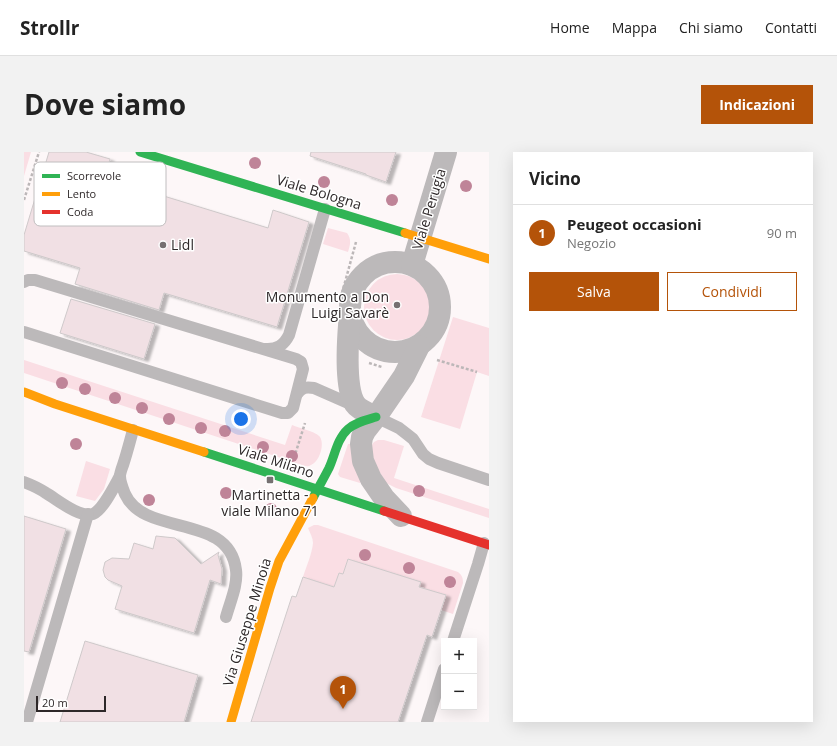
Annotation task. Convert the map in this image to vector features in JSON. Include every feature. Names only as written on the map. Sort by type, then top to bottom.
[{"type":"street","name":"Viale Bologna","points":[[140,152],[489,259]]},
{"type":"street","name":"Viale Perugia","points":[[412,265],[446,152]]},
{"type":"street","points":[[376,417],[356,406],[351,395],[348,368],[348,340],[351,299],[356,285],[365,274],[377,266],[391,262],[406,263],[420,269],[431,279],[438,292],[440,308],[438,322],[430,336],[417,349],[404,376],[376,417],[365,432],[362,437],[361,444],[363,461],[368,474],[384,498],[402,516]]},
{"type":"street","points":[[350,313],[354,327],[363,339],[375,347],[389,352],[417,349]]},
{"type":"street","name":"Viale Milano","points":[[24,392],[133,430],[486,544]]},
{"type":"street","name":"Viale Milano","points":[[24,399],[55,404]]},
{"type":"street","name":"Via Giuseppe Minoia","points":[[231,722],[279,561],[332,460],[344,433],[355,424],[376,417]]},
{"type":"lane","points":[[263,349],[276,348],[286,341],[289,335],[325,209]]},
{"type":"lane","points":[[24,282],[28,280],[35,280],[296,359],[301,362],[303,369],[293,408],[288,413],[282,413],[24,332]]},
{"type":"lane","points":[[297,394],[304,387],[314,388],[356,406]]},
{"type":"lane","points":[[376,417],[399,428],[408,435],[413,439],[423,454],[429,459],[489,480]]},
{"type":"lane","points":[[24,482],[35,486],[67,507],[88,514],[93,514],[98,511],[113,491],[120,476],[133,430]]},
{"type":"lane","points":[[120,476],[122,488],[133,506],[151,516],[212,536],[229,550],[234,560],[236,580],[226,617]]},
{"type":"lane","points":[[27,722],[88,514]]},
{"type":"lane","points":[[454,638],[486,544]]},
{"type":"lane","points":[[427,722],[442,674]]},
{"type":"path","points":[[36,162],[39,152]]},
{"type":"path","points":[[24,200],[34,168]]},
{"type":"path","points":[[417,349],[477,372]]},
{"type":"shaded area","points":[[24,152],[31,152],[24,176]]},
{"type":"shaded area","points":[[328,228],[347,233],[350,240],[348,252],[323,244]]},
{"type":"shaded area","points":[[397,274],[410,277],[420,284],[427,294],[430,307],[427,320],[420,330],[410,337],[397,340],[384,337],[374,330],[367,320],[364,307],[367,294],[374,284],[384,277]]},
{"type":"shaded area","points":[[453,317],[489,328],[489,376],[477,372],[460,429],[421,417]]},
{"type":"shaded area","points":[[24,360],[285,445],[292,425],[312,432],[320,437],[322,444],[319,457],[314,463],[306,466],[24,373]]},
{"type":"shaded area","points":[[378,440],[384,440],[404,446],[394,478],[489,509],[489,518],[396,488],[386,483],[373,461],[371,446]]},
{"type":"shaded area","points":[[348,444],[351,444],[360,483],[340,477],[338,474]]},
{"type":"shaded area","points":[[86,461],[110,469],[104,489],[95,501],[76,496]]},
{"type":"shaded area","points":[[318,525],[458,572],[462,577],[463,583],[453,614],[441,610],[446,595],[419,587],[420,582],[348,559],[343,574],[339,573],[334,587],[303,577],[313,543],[308,528]]},
{"type":"building","name":"Lidl","points":[[49,152],[86,152],[110,159],[109,162],[46,162]]},
{"type":"building","points":[[311,152],[396,152],[386,182],[310,156]]},
{"type":"building","name":"Lidl","points":[[166,197],[268,228],[273,210],[309,222],[277,327],[164,293],[159,310],[75,284],[80,268],[24,251],[24,235],[34,202],[34,226],[166,226]]},
{"type":"building","points":[[71,299],[155,324],[144,359],[60,333]]},
{"type":"building","points":[[24,516],[66,529],[29,652],[24,651]]},
{"type":"building","points":[[156,536],[175,538],[201,564],[219,552],[218,555],[222,569],[221,584],[210,580],[194,633],[115,609],[122,586],[108,580],[105,577],[103,570],[105,562],[112,558],[129,559],[134,543],[153,549]]},
{"type":"building","points":[[348,559],[421,582],[419,587],[446,595],[432,637],[427,635],[398,722],[251,722],[292,596],[296,597],[303,577],[334,587],[339,573],[343,574]]},
{"type":"building","points":[[85,641],[198,675],[184,722],[60,722]]},
{"type":"traffic: fast","points":[[140,152],[405,233]]},
{"type":"traffic: fast","points":[[313,498],[329,468],[344,433],[354,425],[376,417]]},
{"type":"traffic: fast","points":[[204,452],[384,511]]},
{"type":"traffic: slow","points":[[405,233],[489,259]]},
{"type":"traffic: slow","points":[[24,392],[55,404],[204,452]]},
{"type":"traffic: slow","points":[[231,722],[279,561],[313,498]]},
{"type":"traffic: jam","points":[[384,511],[489,545]]},
{"type":"place","name":"Lidl","points":[[163,245]]},
{"type":"place","name":"Monumento a Don Luigi Savarè","points":[[397,305]]},
{"type":"place","name":"Martinetta - viale Milano 71","points":[[270,480]]},
{"type":"place","name":"Peugeot occasioni","points":[[343,709]]}]
